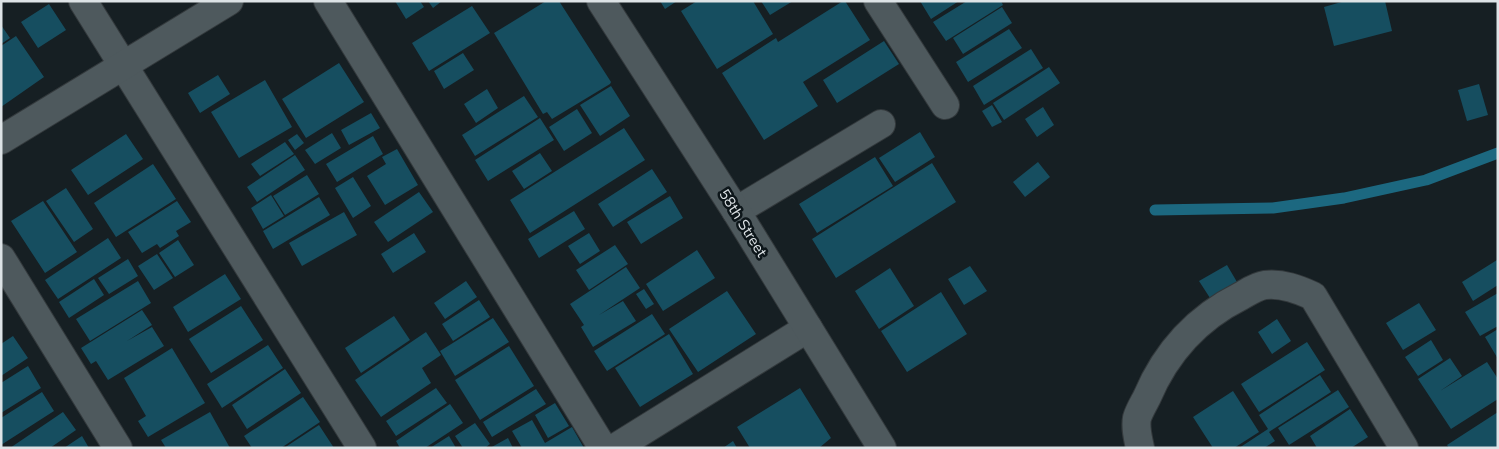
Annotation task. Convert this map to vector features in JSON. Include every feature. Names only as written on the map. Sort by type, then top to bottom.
[{"type":"street","points":[[83,1],[362,448]]},
{"type":"street","points":[[1,140],[229,1]]},
{"type":"street","points":[[328,1],[603,448]]},
{"type":"street","name":"58th Street","points":[[601,1],[736,211],[882,448]]},
{"type":"street","points":[[878,1],[945,105]]},
{"type":"street","points":[[736,211],[881,124]]},
{"type":"street","points":[[1,258],[118,448]]},
{"type":"street","points":[[1140,448],[1137,434],[1137,418],[1154,380],[1168,356],[1210,314],[1235,299],[1265,285],[1296,288],[1313,296],[1404,448]]},
{"type":"street","points":[[615,448],[808,328]]},
{"type":"building","points":[[395,1],[420,1],[424,7],[406,19]]},
{"type":"building","points":[[428,1],[442,1],[433,8]]},
{"type":"building","points":[[546,1],[559,1],[611,82],[552,119],[547,112],[543,114],[494,33]]},
{"type":"building","points":[[660,1],[677,1],[665,9]]},
{"type":"building","points":[[697,1],[753,1],[773,34],[717,69],[681,11]]},
{"type":"building","points":[[761,1],[793,1],[770,15]]},
{"type":"building","points":[[845,1],[870,40],[803,82],[818,106],[764,140],[722,73],[776,38],[778,42]]},
{"type":"building","points":[[920,1],[959,1],[931,19]]},
{"type":"building","points":[[967,1],[1001,1],[1003,5],[946,41],[933,22]]},
{"type":"building","points":[[1345,1],[1385,1],[1392,31],[1334,46],[1324,7]]},
{"type":"building","points":[[49,4],[66,30],[38,48],[21,22]]},
{"type":"building","points":[[472,6],[490,33],[429,71],[412,43]]},
{"type":"building","points":[[1002,7],[1012,23],[963,54],[953,38]]},
{"type":"building","points":[[1,25],[10,38],[1,44]]},
{"type":"building","points":[[1009,29],[1022,48],[968,82],[956,62]]},
{"type":"building","points":[[16,36],[44,77],[1,107],[1,46]]},
{"type":"building","points":[[884,41],[899,64],[837,103],[823,80]]},
{"type":"building","points":[[1031,49],[1043,68],[984,105],[973,86]]},
{"type":"building","points":[[463,53],[474,70],[444,89],[434,71]]},
{"type":"building","points":[[339,63],[364,102],[306,138],[282,99]]},
{"type":"building","points":[[1049,67],[1060,83],[1004,120],[993,103]]},
{"type":"building","points":[[218,75],[230,94],[200,113],[188,93]]},
{"type":"building","points":[[265,80],[292,127],[239,158],[211,112]]},
{"type":"building","points":[[1479,84],[1488,115],[1467,121],[1458,90]]},
{"type":"building","points":[[611,86],[630,116],[600,136],[580,105]]},
{"type":"building","points":[[487,89],[498,108],[476,123],[464,104]]},
{"type":"building","points":[[524,96],[538,117],[475,156],[462,135]]},
{"type":"building","points":[[992,105],[1002,122],[992,127],[982,111]]},
{"type":"building","points":[[1043,107],[1054,125],[1037,137],[1025,119]]},
{"type":"building","points":[[577,109],[592,133],[564,151],[549,127]]},
{"type":"building","points":[[371,113],[380,128],[349,145],[341,130]]},
{"type":"building","points":[[540,118],[554,140],[488,181],[475,160]]},
{"type":"building","points":[[624,128],[645,160],[530,233],[510,200]]},
{"type":"building","points":[[920,132],[935,157],[895,182],[879,158]]},
{"type":"building","points":[[332,133],[341,148],[315,164],[305,150]]},
{"type":"building","points":[[126,134],[143,159],[88,195],[71,170]]},
{"type":"building","points":[[297,134],[304,143],[295,150],[288,140]]},
{"type":"building","points":[[373,136],[383,154],[337,182],[326,164]]},
{"type":"building","points":[[285,142],[294,154],[260,176],[251,164]]},
{"type":"building","points":[[397,149],[418,185],[385,205],[367,176],[386,164],[382,157]]},
{"type":"building","points":[[540,153],[552,171],[524,189],[512,171]]},
{"type":"building","points":[[295,155],[305,170],[257,202],[247,187]]},
{"type":"building","points":[[875,157],[893,186],[817,233],[799,204]]},
{"type":"building","points":[[1038,162],[1050,177],[1025,197],[1013,182]]},
{"type":"building","points":[[932,163],[956,202],[836,278],[812,239]]},
{"type":"building","points":[[153,164],[176,199],[116,237],[94,203]]},
{"type":"building","points":[[652,169],[667,192],[613,227],[598,204]]},
{"type":"building","points":[[307,175],[319,194],[285,215],[273,196]]},
{"type":"building","points":[[353,177],[371,206],[353,218],[335,188]]},
{"type":"building","points":[[66,188],[93,229],[74,242],[46,201]]},
{"type":"building","points":[[419,192],[433,212],[388,242],[374,222]]},
{"type":"building","points":[[271,195],[284,216],[263,229],[251,208]]},
{"type":"building","points":[[670,196],[683,218],[641,244],[627,222]]},
{"type":"building","points":[[319,197],[330,215],[273,249],[263,231]]},
{"type":"building","points":[[43,201],[77,252],[45,273],[11,221]]},
{"type":"building","points":[[177,201],[191,222],[176,231],[179,236],[160,248],[157,244],[142,253],[128,232]]},
{"type":"building","points":[[574,211],[585,229],[539,258],[528,239]]},
{"type":"building","points":[[344,212],[357,235],[302,266],[289,243]]},
{"type":"building","points":[[414,233],[426,252],[393,273],[381,254]]},
{"type":"building","points":[[589,233],[600,251],[580,264],[568,246]]},
{"type":"building","points":[[108,238],[121,258],[58,299],[45,280]]},
{"type":"building","points":[[178,240],[194,265],[175,277],[159,253]]},
{"type":"building","points":[[615,245],[628,264],[589,290],[576,270]]},
{"type":"building","points":[[697,250],[715,278],[663,311],[646,284]]},
{"type":"building","points":[[157,254],[173,278],[154,290],[138,266]]},
{"type":"building","points":[[128,259],[138,276],[109,294],[98,278]]},
{"type":"building","points":[[1497,260],[1498,285],[1473,301],[1462,282]]},
{"type":"building","points":[[1227,265],[1237,282],[1210,298],[1199,281]]},
{"type":"building","points":[[970,266],[987,291],[964,305],[948,279]]},
{"type":"building","points":[[626,267],[640,288],[599,315],[623,301],[636,321],[593,347],[581,327],[584,325],[570,304]]},
{"type":"building","points":[[890,268],[914,306],[879,329],[855,291]]},
{"type":"building","points":[[225,274],[241,299],[188,332],[173,307]]},
{"type":"building","points":[[94,279],[104,295],[69,318],[59,302]]},
{"type":"building","points":[[138,281],[151,303],[90,341],[76,319]]},
{"type":"building","points":[[466,281],[477,297],[445,319],[434,303]]},
{"type":"building","points":[[644,289],[654,304],[646,309],[636,294]]},
{"type":"building","points":[[727,291],[756,334],[698,372],[669,329]]},
{"type":"building","points":[[941,292],[967,334],[907,372],[881,331]]},
{"type":"building","points":[[1498,293],[1498,326],[1480,336],[1465,312]]},
{"type":"building","points":[[479,300],[490,317],[453,341],[442,324]]},
{"type":"building","points":[[1419,303],[1436,330],[1403,350],[1386,323]]},
{"type":"building","points":[[241,306],[263,340],[211,373],[189,339]]},
{"type":"building","points":[[142,310],[152,325],[127,341],[152,327],[164,346],[108,380],[96,361],[91,364],[81,348]]},
{"type":"building","points":[[652,314],[665,334],[607,371],[594,351]]},
{"type":"building","points":[[394,316],[410,340],[361,373],[345,348]]},
{"type":"building","points":[[493,318],[509,342],[455,376],[440,351]]},
{"type":"building","points":[[1277,319],[1291,341],[1272,354],[1258,332]]},
{"type":"building","points":[[1498,329],[1498,359],[1485,337]]},
{"type":"building","points":[[426,332],[441,355],[422,368],[431,383],[381,417],[355,380]]},
{"type":"building","points":[[669,334],[693,374],[640,407],[615,368]]},
{"type":"building","points":[[13,336],[28,358],[1,376],[1,344]]},
{"type":"building","points":[[1431,340],[1443,360],[1418,376],[1405,357]]},
{"type":"building","points":[[1307,342],[1325,370],[1259,412],[1241,384]]},
{"type":"building","points":[[268,345],[283,368],[222,408],[207,384]]},
{"type":"building","points":[[509,346],[534,386],[480,420],[455,380]]},
{"type":"building","points":[[172,348],[205,403],[148,437],[138,421],[146,416],[124,378]]},
{"type":"building","points":[[1450,358],[1462,376],[1440,391],[1487,362],[1498,379],[1498,399],[1451,429],[1418,379]]},
{"type":"building","points":[[28,366],[41,388],[1,413],[1,383]]},
{"type":"building","points":[[285,369],[301,393],[247,429],[232,405]]},
{"type":"building","points":[[1320,375],[1331,392],[1269,432],[1275,441],[1264,448],[1239,448],[1268,429],[1259,415]]},
{"type":"building","points":[[436,388],[447,403],[396,436],[386,421]]},
{"type":"building","points":[[800,388],[831,438],[819,448],[750,448],[737,427]]},
{"type":"building","points":[[536,389],[546,404],[492,437],[483,422]]},
{"type":"building","points":[[1338,390],[1349,407],[1289,445],[1278,428]]},
{"type":"building","points":[[1233,391],[1259,432],[1234,448],[1213,448],[1193,417]]},
{"type":"building","points":[[42,392],[54,411],[1,445],[1,418]]},
{"type":"building","points":[[303,397],[320,422],[281,448],[252,448],[244,436]]},
{"type":"building","points":[[555,403],[569,426],[548,438],[535,415]]},
{"type":"building","points":[[450,404],[463,423],[425,448],[400,448],[396,441]]},
{"type":"building","points":[[1350,409],[1368,437],[1351,448],[1317,448],[1310,436]]},
{"type":"building","points":[[63,412],[76,430],[50,448],[10,448]]},
{"type":"building","points":[[210,412],[230,448],[166,448],[161,440]]},
{"type":"building","points":[[1498,412],[1498,448],[1449,448],[1447,445]]},
{"type":"building","points":[[532,420],[545,443],[572,427],[584,448],[522,448],[512,431]]},
{"type":"building","points":[[475,423],[490,444],[485,448],[463,448],[455,436]]},
{"type":"building","points":[[319,425],[334,448],[284,448]]},
{"type":"building","points":[[82,436],[89,448],[64,448]]},
{"type":"building","points":[[449,436],[456,448],[430,448]]},
{"type":"building","points":[[508,438],[513,448],[490,448]]},
{"type":"building","points":[[733,441],[737,448],[723,448]]},
{"type":"waterway","points":[[1155,210],[1273,208],[1344,198],[1426,180],[1498,153]]}]
